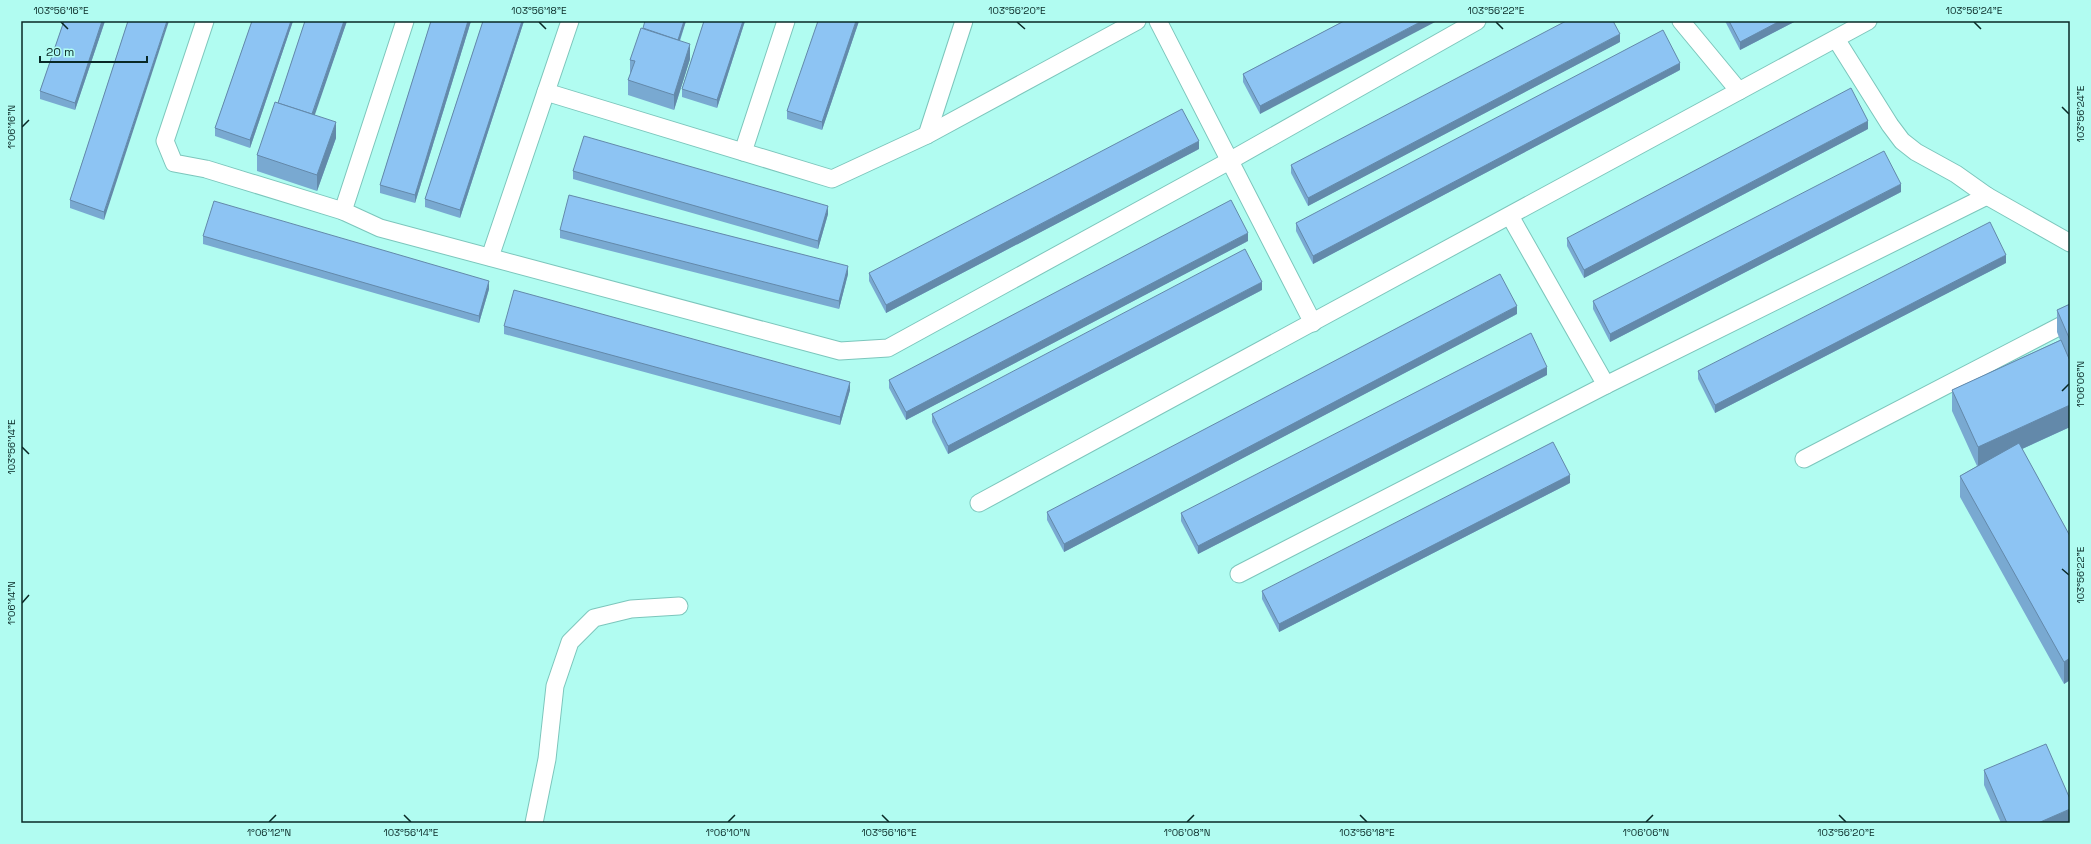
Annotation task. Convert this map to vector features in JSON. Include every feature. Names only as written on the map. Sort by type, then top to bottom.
[{"type":"lane","points":[[205,21],[165,141],[174,163],[206,169],[343,211],[380,228],[840,351],[888,348],[1231,160],[1476,21]]},
{"type":"lane","points":[[343,211],[405,21]]},
{"type":"lane","points":[[490,258],[570,21]]},
{"type":"lane","points":[[743,152],[786,21]]},
{"type":"lane","points":[[927,135],[964,21]]},
{"type":"lane","points":[[546,92],[832,179],[927,135],[1136,21]]},
{"type":"lane","points":[[1158,21],[1231,160],[1313,323]]},
{"type":"lane","points":[[1682,21],[1739,91]]},
{"type":"lane","points":[[980,503],[1868,21]]},
{"type":"lane","points":[[1836,39],[1890,125],[1902,141],[1916,152],[1956,174],[1988,196],[2070,243]]},
{"type":"lane","points":[[1239,574],[1606,385],[1988,196]]},
{"type":"lane","points":[[1510,216],[1606,385]]},
{"type":"lane","points":[[1804,459],[2070,321]]},
{"type":"lane","points":[[534,823],[547,758],[555,686],[570,642],[594,618],[631,609],[679,606]]},
{"type":"building","points":[[64,21],[102,21],[75,103],[40,91]]},
{"type":"building","points":[[128,21],[167,21],[104,212],[70,200]]},
{"type":"building","points":[[252,21],[291,21],[250,140],[215,128]]},
{"type":"building","points":[[305,21],[344,21],[312,114],[278,103]]},
{"type":"building","points":[[431,21],[468,21],[415,195],[380,185]]},
{"type":"building","points":[[483,21],[522,21],[460,210],[425,199]]},
{"type":"building","points":[[645,21],[684,21],[678,40],[643,28]]},
{"type":"building","points":[[704,21],[743,21],[717,100],[682,89]]},
{"type":"building","points":[[818,21],[856,21],[822,122],[787,111]]},
{"type":"building","points":[[1344,21],[1422,21],[1260,106],[1243,74]]},
{"type":"building","points":[[1566,21],[1613,21],[1620,34],[1308,198],[1291,165]]},
{"type":"building","points":[[1729,21],[1780,21],[1740,42]]},
{"type":"building","points":[[641,28],[690,44],[674,95],[628,80],[635,61],[630,60]]},
{"type":"building","points":[[1663,30],[1680,63],[1313,256],[1296,223]]},
{"type":"building","points":[[1851,88],[1868,121],[1584,270],[1567,238]]},
{"type":"building","points":[[275,102],[336,122],[317,175],[257,155]]},
{"type":"building","points":[[1182,109],[1199,141],[886,305],[869,273]]},
{"type":"building","points":[[584,136],[828,206],[818,241],[573,171]]},
{"type":"building","points":[[1884,151],[1901,184],[1610,334],[1593,301]]},
{"type":"building","points":[[569,195],[848,266],[839,301],[560,230]]},
{"type":"building","points":[[1231,200],[1248,233],[906,412],[889,380]]},
{"type":"building","points":[[214,201],[489,281],[479,316],[203,236]]},
{"type":"building","points":[[1990,222],[2006,255],[1715,405],[1698,371]]},
{"type":"building","points":[[1245,249],[1262,282],[948,446],[932,414]]},
{"type":"building","points":[[1500,274],[1517,306],[1064,544],[1047,512]]},
{"type":"building","points":[[514,290],[850,382],[840,417],[504,326]]},
{"type":"building","points":[[2070,304],[2070,340],[2057,310]]},
{"type":"building","points":[[1531,333],[1547,367],[1198,546],[1181,513]]},
{"type":"building","points":[[2061,340],[2070,361],[2070,405],[1978,447],[1952,390]]},
{"type":"building","points":[[1553,442],[1570,475],[1279,624],[1262,591]]},
{"type":"building","points":[[2019,443],[2070,536],[2070,658],[2064,662],[1960,476]]},
{"type":"building","points":[[2046,744],[2070,799],[2070,809],[2038,823],[2007,823],[1984,770]]}]
